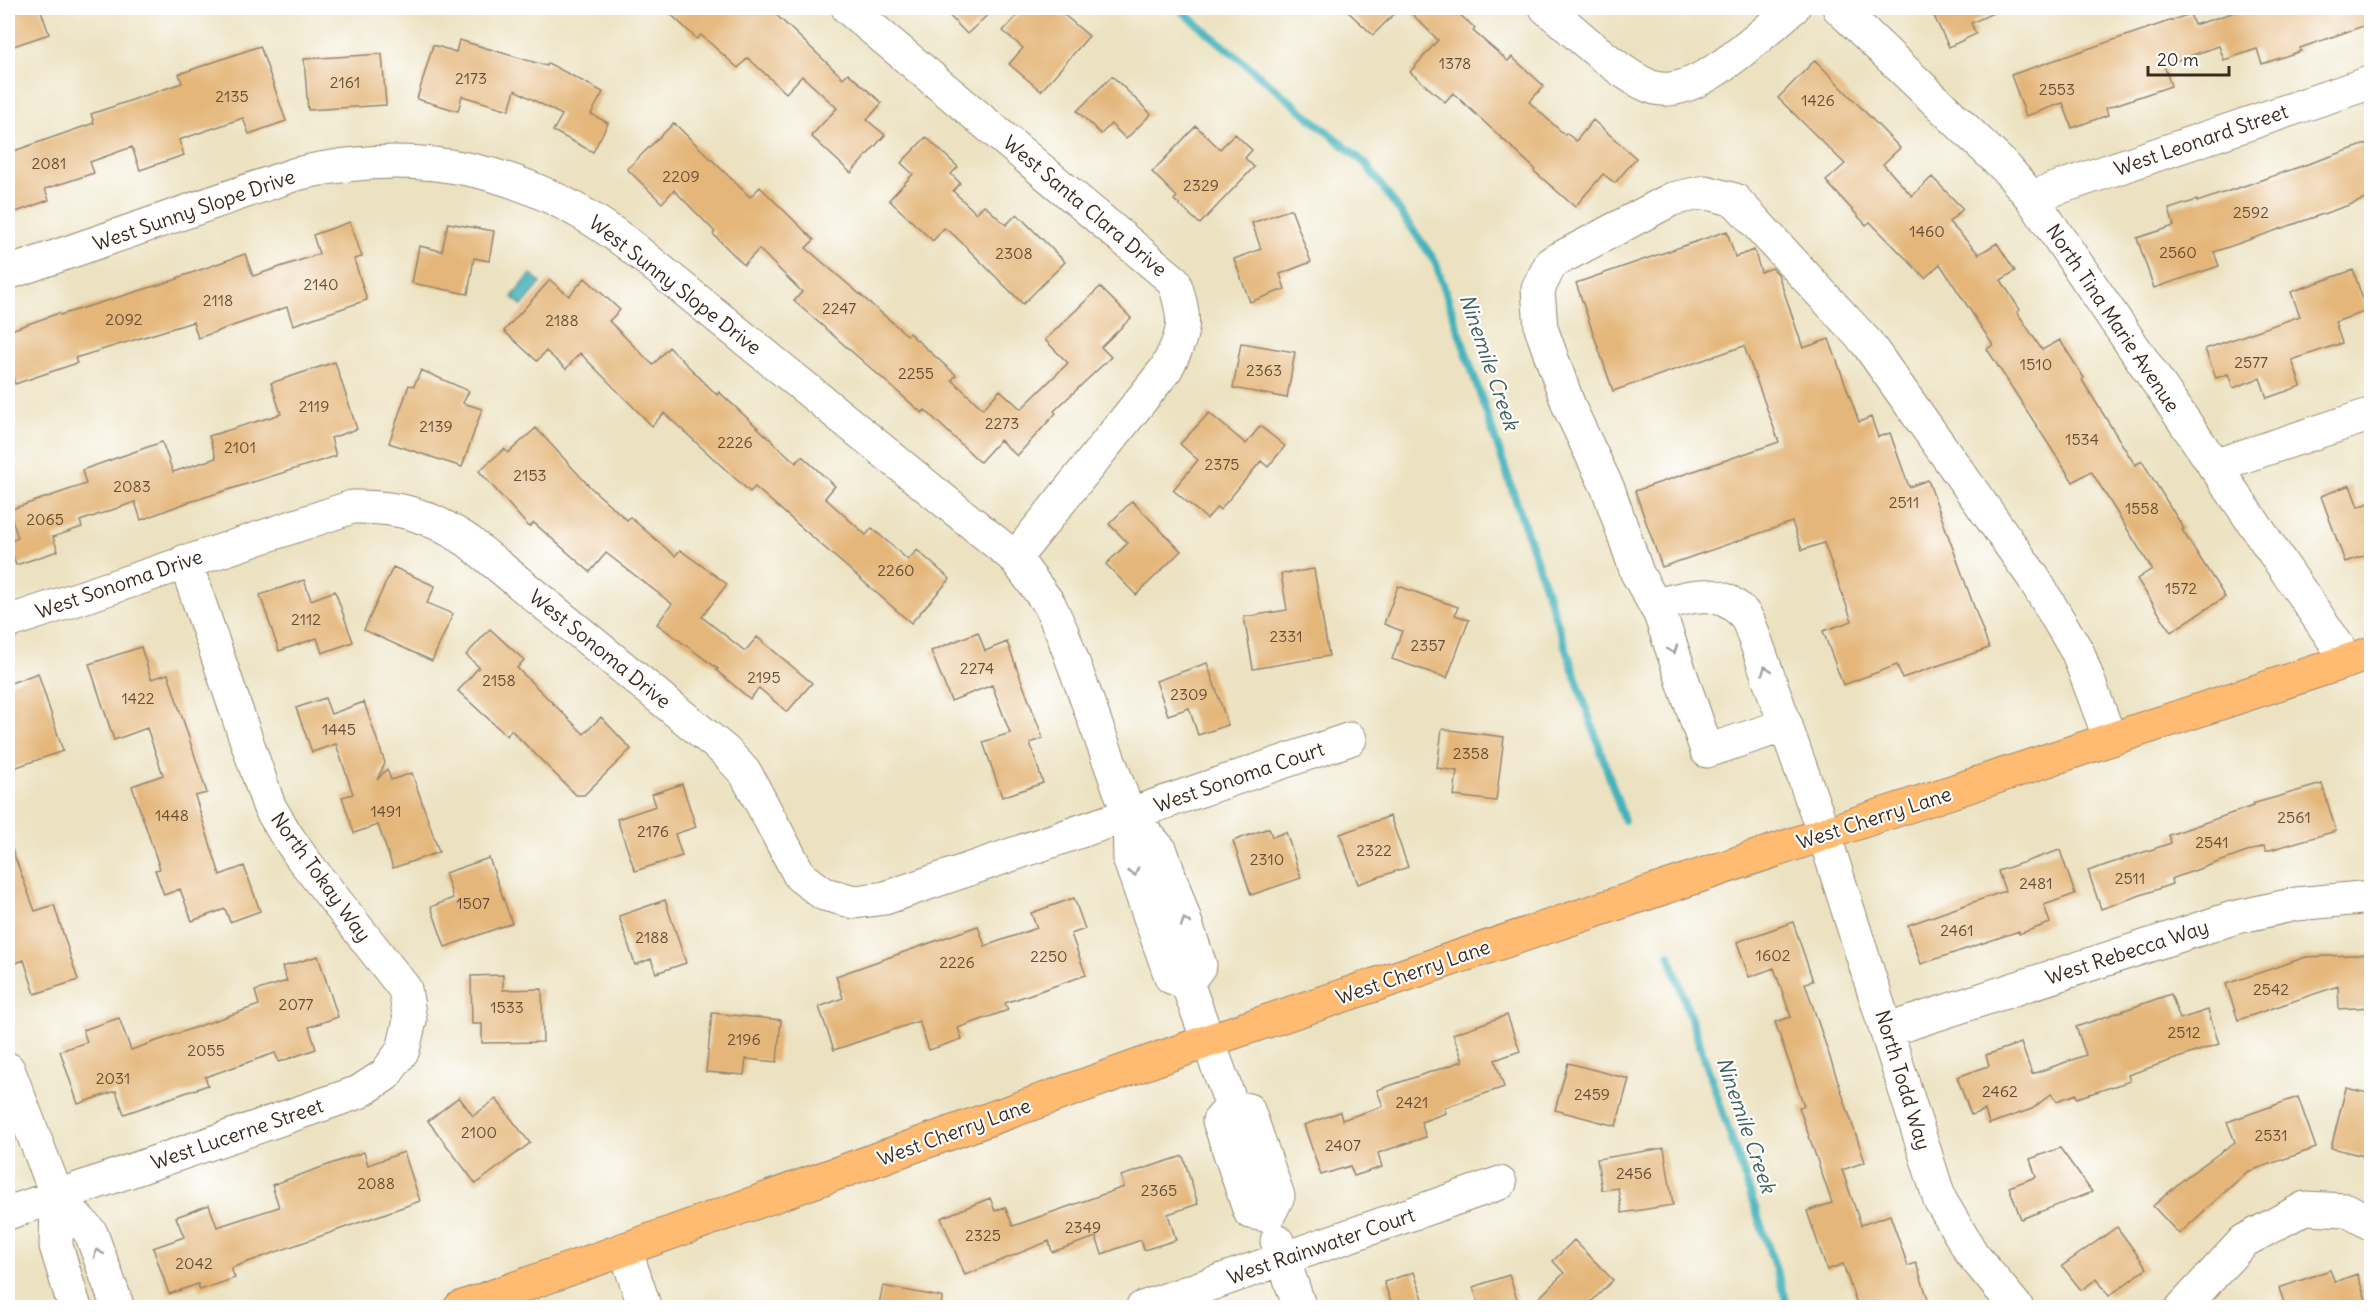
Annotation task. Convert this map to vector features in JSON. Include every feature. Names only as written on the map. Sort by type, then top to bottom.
[{"type":"main road","name":"West Cherry Lane","points":[[460,1308],[1208,1041],[2360,657]]},
{"type":"street","name":"West Santa Clara Drive","points":[[848,8],[1174,281],[1184,311],[1180,342],[1166,369],[1015,558]]},
{"type":"street","points":[[1546,8],[1624,71],[1651,87],[1671,88],[1693,84],[1713,74],[1793,8]]},
{"type":"street","name":"North Tina Marie Avenue","points":[[1839,8],[2006,168],[2031,197],[2214,466],[2360,657]]},
{"type":"street","name":"West Leonard Street","points":[[2031,197],[2372,82]]},
{"type":"street","name":"West Sunny Slope Drive","points":[[8,273],[296,174],[359,163],[423,162],[486,172],[547,194],[603,225],[1015,558],[1049,604],[1062,632],[1129,814],[1130,861],[1171,977],[1187,983],[1232,1106],[1219,1121],[1250,1212],[1268,1216],[1283,1260]]},
{"type":"street","points":[[1786,725],[1707,751],[1660,614],[1637,573],[1609,491],[1570,409],[1540,328],[1538,289],[1551,263],[1672,199],[1705,192],[1735,200],[1867,343],[2033,577],[2078,653],[2110,740]]},
{"type":"street","points":[[2214,466],[2372,414]]},
{"type":"street","name":"West Sonoma Drive","points":[[8,622],[184,561],[351,507],[393,508],[413,512],[442,524],[468,541],[724,751],[746,774],[800,876],[824,894],[855,902],[885,898],[1129,814]]},
{"type":"street","name":"North Tokay Way","points":[[184,561],[269,806],[303,858],[405,989],[410,1020],[403,1050]]},
{"type":"street","name":"North Todd Way","points":[[1660,614],[1668,602],[1699,594],[1718,596],[1744,613],[1824,834],[1940,1200],[1972,1254],[2017,1308]]},
{"type":"street","name":"West Sonoma Court","points":[[1129,814],[1350,738]]},
{"type":"street","name":"West Rebecca Way","points":[[1888,1030],[2233,918],[2296,904],[2372,897]]},
{"type":"street","name":"West Lucerne Street","points":[[8,1213],[359,1092],[385,1075],[403,1050]]},
{"type":"street","points":[[8,1069],[57,1196],[91,1233],[118,1308]]},
{"type":"street","name":"West Rainwater Court","points":[[1142,1308],[1500,1183]]},
{"type":"street","points":[[57,1196],[56,1246],[75,1308]]},
{"type":"street","points":[[2182,1308],[2244,1241],[2305,1208],[2347,1210],[2372,1224]]},
{"type":"street","points":[[625,1249],[645,1308]]},
{"type":"street","points":[[1283,1260],[1300,1308]]},
{"type":"water","points":[[531,274],[541,283],[522,306],[512,297]]},
{"type":"building","points":[[8,8],[40,8],[49,34],[8,48]]},
{"type":"building","points":[[664,8],[769,8],[843,78],[848,73],[882,103],[867,120],[885,135],[851,173],[811,136],[837,108],[802,76],[786,93],[748,58],[738,68],[701,35],[697,39]]},
{"type":"building","points":[[942,8],[995,8],[967,34]]},
{"type":"building","points":[[1024,8],[1056,8],[1089,36],[1041,91],[1009,64],[1023,48],[1003,31]]},
{"type":"building","points":[[1344,8],[1400,8],[1373,35]]},
{"type":"building","points":[[1406,8],[1452,8],[1475,28],[1473,31],[1508,61],[1512,57],[1544,86],[1529,102],[1565,135],[1566,133],[1576,141],[1593,120],[1636,158],[1615,183],[1603,174],[1575,207],[1453,93],[1445,102],[1410,72],[1438,40]]},
{"type":"building","points":[[1930,8],[2004,8],[1971,23],[1976,34],[1949,47]]},
{"type":"building","points":[[2248,8],[2287,8],[2289,14],[2309,8],[2372,8],[2372,23],[2262,64],[2257,49],[2224,60],[2219,46],[2164,65],[2171,86],[2106,108],[2108,115],[2072,128],[2063,103],[2026,116],[2011,75],[2190,14],[2194,25]]},
{"type":"building","points":[[459,40],[547,66],[548,63],[603,92],[591,114],[608,123],[593,152],[553,131],[562,115],[515,90],[509,110],[462,96],[458,111],[417,99],[433,45],[456,52]]},
{"type":"building","points":[[260,46],[286,121],[249,134],[243,118],[179,140],[184,155],[140,170],[132,147],[90,162],[94,173],[45,189],[49,200],[8,215],[8,153],[94,123],[91,114],[182,83],[179,74]]},
{"type":"building","points":[[382,54],[386,105],[308,110],[304,59]]},
{"type":"building","points":[[1815,60],[1900,148],[1883,164],[1912,196],[1932,177],[1963,209],[1949,222],[1979,254],[1997,243],[2015,271],[2001,280],[2020,310],[2017,312],[2042,350],[2060,340],[2135,465],[2142,461],[2184,529],[2182,530],[2225,597],[2171,632],[2137,579],[2152,569],[2091,471],[2073,482],[1987,349],[1993,345],[1940,264],[1925,278],[1870,222],[1866,225],[1826,181],[1845,164],[1778,98]]},
{"type":"building","points":[[1112,76],[1151,114],[1126,139],[1111,124],[1101,134],[1077,111]]},
{"type":"building","points":[[674,123],[750,197],[760,187],[814,240],[806,248],[956,375],[952,380],[983,409],[1000,390],[1021,409],[1068,363],[1045,340],[1100,287],[1131,318],[1101,347],[1111,357],[1054,411],[1056,413],[1017,456],[1000,440],[980,462],[925,410],[922,413],[794,301],[802,292],[759,249],[744,265],[674,190],[662,203],[627,169]]},
{"type":"building","points":[[1196,126],[1220,149],[1235,134],[1252,150],[1245,158],[1254,167],[1200,224],[1174,200],[1177,197],[1152,172]]},
{"type":"building","points":[[926,137],[958,167],[951,174],[960,183],[953,191],[976,213],[984,205],[1006,225],[1017,214],[1065,262],[1023,304],[954,235],[944,228],[933,241],[889,200],[913,174],[901,163]]},
{"type":"building","points":[[2372,142],[2372,197],[2214,252],[2219,266],[2154,288],[2137,238],[2174,226],[2169,209],[2197,200],[2197,202]]},
{"type":"building","points":[[1291,209],[1311,262],[1280,274],[1285,289],[1250,302],[1234,259],[1261,249],[1252,223]]},
{"type":"building","points":[[350,222],[362,257],[354,259],[367,300],[293,325],[287,307],[198,338],[193,322],[75,358],[77,363],[15,384],[8,363],[8,331],[59,313],[60,315],[178,279],[245,254],[253,276],[319,254],[313,235]]},
{"type":"building","points":[[448,223],[494,231],[489,261],[474,258],[468,294],[412,283],[419,246],[442,251]]},
{"type":"building","points":[[1727,231],[1735,257],[1754,250],[1761,272],[1772,268],[1778,274],[1803,348],[1829,339],[1859,422],[1871,417],[1878,437],[1890,433],[1909,487],[1928,480],[1989,648],[1902,678],[1897,665],[1843,685],[1823,631],[1852,621],[1824,543],[1802,550],[1792,522],[1662,567],[1635,491],[1779,442],[1744,346],[1613,391],[1576,283]]},
{"type":"building","points":[[2353,270],[2367,311],[2335,322],[2342,343],[2292,360],[2301,386],[2267,398],[2260,378],[2233,388],[2228,374],[2216,378],[2205,349],[2300,316],[2291,292]]},
{"type":"building","points":[[585,278],[620,310],[609,321],[653,365],[669,347],[717,395],[719,392],[796,463],[802,456],[835,486],[825,498],[866,535],[872,528],[908,560],[917,550],[950,579],[911,623],[755,487],[750,492],[664,413],[652,426],[580,353],[566,369],[546,351],[537,361],[504,331],[550,280],[569,296]]},
{"type":"building","points":[[1241,343],[1295,352],[1287,398],[1233,388]]},
{"type":"building","points":[[335,362],[357,429],[331,438],[336,456],[183,504],[141,520],[135,502],[80,521],[82,527],[53,537],[58,551],[16,565],[8,542],[18,538],[9,510],[86,484],[82,470],[162,442],[173,472],[216,458],[209,436],[281,414],[271,383]]},
{"type":"building","points":[[421,370],[469,391],[463,403],[482,409],[462,467],[389,443],[409,385],[414,386]]},
{"type":"building","points":[[1209,413],[1246,444],[1260,426],[1285,446],[1268,467],[1261,461],[1220,510],[1217,507],[1207,519],[1173,490],[1198,460],[1180,444]]},
{"type":"building","points":[[536,428],[590,487],[627,520],[630,517],[675,556],[680,550],[727,584],[702,617],[745,651],[757,637],[812,683],[787,712],[759,688],[750,699],[716,670],[718,669],[657,624],[672,604],[606,553],[590,572],[534,523],[529,527],[479,471],[504,449],[508,453]]},
{"type":"building","points":[[2350,485],[2358,507],[2372,502],[2372,553],[2345,562],[2321,496]]},
{"type":"building","points":[[1132,501],[1181,551],[1136,595],[1106,564],[1128,543],[1109,524]]},
{"type":"building","points":[[393,567],[435,586],[427,603],[453,614],[432,661],[364,630]]},
{"type":"building","points":[[1314,569],[1329,656],[1253,669],[1244,617],[1287,610],[1281,574]]},
{"type":"building","points":[[304,580],[311,600],[335,591],[353,642],[322,653],[317,638],[279,651],[260,595]]},
{"type":"building","points":[[1398,586],[1458,607],[1455,615],[1469,620],[1447,678],[1392,659],[1402,631],[1384,624]]},
{"type":"building","points":[[490,629],[524,660],[517,668],[584,734],[601,717],[631,749],[584,795],[576,795],[511,730],[507,736],[458,691],[479,667],[466,655]]},
{"type":"building","points":[[978,632],[985,651],[1007,642],[1043,738],[1030,743],[1043,783],[1002,797],[983,742],[1010,733],[992,685],[951,701],[931,651]]},
{"type":"building","points":[[141,647],[151,679],[168,674],[207,793],[195,796],[220,875],[244,866],[260,911],[230,922],[225,909],[192,921],[180,889],[164,895],[155,870],[160,869],[132,786],[163,775],[147,728],[114,740],[89,664]]},
{"type":"building","points":[[1207,663],[1228,725],[1198,735],[1189,708],[1168,715],[1156,681]]},
{"type":"building","points":[[38,673],[63,751],[8,770],[8,684]]},
{"type":"building","points":[[325,698],[331,714],[364,702],[385,763],[377,780],[387,769],[391,780],[412,773],[439,852],[393,868],[378,825],[354,833],[342,797],[353,794],[336,744],[312,752],[296,708]]},
{"type":"building","points":[[1442,729],[1504,737],[1496,801],[1454,796],[1457,771],[1437,768]]},
{"type":"building","points":[[682,784],[696,827],[675,834],[682,856],[635,871],[617,819],[656,806],[652,794]]},
{"type":"building","points":[[2322,784],[2336,831],[2266,851],[2264,846],[2171,879],[2172,884],[2101,909],[2088,871],[2171,843],[2169,835],[2253,806],[2252,804]]},
{"type":"building","points":[[1390,816],[1408,867],[1358,884],[1340,834]]},
{"type":"building","points":[[1269,828],[1272,837],[1286,832],[1301,878],[1251,895],[1233,841]]},
{"type":"building","points":[[8,844],[10,844],[35,911],[54,905],[78,980],[35,994],[24,960],[8,966]]},
{"type":"building","points":[[2060,850],[2075,894],[2044,905],[2050,923],[1921,964],[1908,925],[2005,891],[1998,871]]},
{"type":"building","points":[[489,858],[512,923],[445,947],[431,907],[453,898],[445,873]]},
{"type":"building","points":[[1074,898],[1085,929],[1071,934],[1086,975],[1005,1003],[1008,1010],[958,1028],[962,1039],[929,1050],[919,1021],[834,1050],[819,1007],[843,998],[836,976],[978,926],[985,946],[1037,928],[1031,913]]},
{"type":"building","points":[[665,900],[686,963],[656,973],[651,959],[635,965],[619,916]]},
{"type":"building","points":[[1793,922],[1813,981],[1805,983],[1865,1162],[1842,1170],[1861,1225],[1890,1215],[1908,1266],[1916,1263],[1931,1308],[1858,1308],[1843,1264],[1827,1270],[1807,1211],[1832,1203],[1799,1107],[1804,1106],[1775,1022],[1791,1017],[1774,968],[1749,977],[1737,942]]},
{"type":"building","points":[[2372,954],[2372,1007],[2339,1009],[2338,986],[2238,1020],[2226,984],[2306,957]]},
{"type":"building","points":[[318,956],[338,1017],[309,1027],[316,1049],[279,1062],[275,1053],[205,1077],[208,1085],[124,1114],[116,1091],[78,1104],[60,1051],[87,1042],[83,1030],[119,1018],[131,1050],[259,1005],[255,991],[287,981],[282,967]]},
{"type":"building","points":[[503,975],[503,990],[542,989],[543,1042],[482,1043],[482,1024],[472,1024],[471,976]]},
{"type":"building","points":[[2171,994],[2180,1019],[2208,1010],[2219,1044],[2128,1075],[2130,1081],[2077,1098],[2076,1094],[2057,1101],[2051,1094],[2032,1109],[1989,1124],[1985,1110],[1971,1115],[1957,1077],[1989,1066],[1986,1055],[2021,1043],[2032,1074],[2086,1055],[2076,1027]]},
{"type":"building","points":[[712,1013],[781,1020],[777,1062],[746,1059],[744,1075],[706,1072]]},
{"type":"building","points":[[1507,1015],[1520,1051],[1495,1060],[1504,1087],[1444,1108],[1446,1113],[1421,1122],[1426,1137],[1378,1153],[1382,1167],[1354,1176],[1350,1166],[1321,1175],[1304,1125],[1340,1112],[1342,1120],[1383,1106],[1377,1090],[1463,1061],[1453,1034]]},
{"type":"building","points":[[1568,1063],[1629,1079],[1616,1126],[1555,1110]]},
{"type":"building","points":[[2346,1088],[2372,1094],[2372,1141],[2367,1140],[2364,1156],[2331,1148]]},
{"type":"building","points":[[459,1097],[473,1116],[496,1099],[530,1143],[476,1184],[428,1121]]},
{"type":"building","points":[[2298,1097],[2316,1148],[2247,1172],[2179,1234],[2153,1206],[2186,1177],[2235,1142],[2227,1122]]},
{"type":"building","points":[[1664,1148],[1673,1205],[1622,1213],[1618,1188],[1602,1190],[1597,1159]]},
{"type":"building","points":[[2060,1148],[2092,1192],[2021,1219],[2009,1187],[2036,1177],[2030,1159]]},
{"type":"building","points":[[364,1152],[368,1165],[404,1152],[420,1201],[231,1268],[235,1278],[200,1290],[198,1284],[169,1294],[153,1248],[184,1237],[176,1217],[209,1205],[217,1227],[279,1207],[272,1185]]},
{"type":"building","points":[[1183,1156],[1198,1204],[1168,1214],[1176,1240],[1144,1250],[1141,1240],[1102,1254],[1096,1237],[1052,1252],[1049,1241],[965,1275],[941,1218],[990,1198],[995,1211],[1005,1207],[1013,1226],[1124,1187],[1121,1176]]},
{"type":"building","points":[[2117,1227],[2147,1268],[2109,1296],[2097,1279],[2081,1290],[2062,1266]]},
{"type":"building","points":[[1574,1240],[1613,1280],[1585,1308],[1529,1308],[1564,1273],[1553,1261]]},
{"type":"building","points":[[2330,1270],[2335,1282],[2357,1274],[2369,1308],[2286,1308],[2279,1288]]},
{"type":"building","points":[[1414,1272],[1426,1308],[1393,1308],[1384,1282]]},
{"type":"building","points":[[1509,1275],[1520,1308],[1480,1308],[1473,1287]]},
{"type":"building","points":[[883,1286],[942,1297],[941,1308],[878,1308]]},
{"type":"waterway","name":"Ninemile Creek","points":[[1178,8],[1366,164],[1435,261],[1624,820]]},
{"type":"waterway","name":"Ninemile Creek","points":[[1669,954],[1789,1308]]}]
